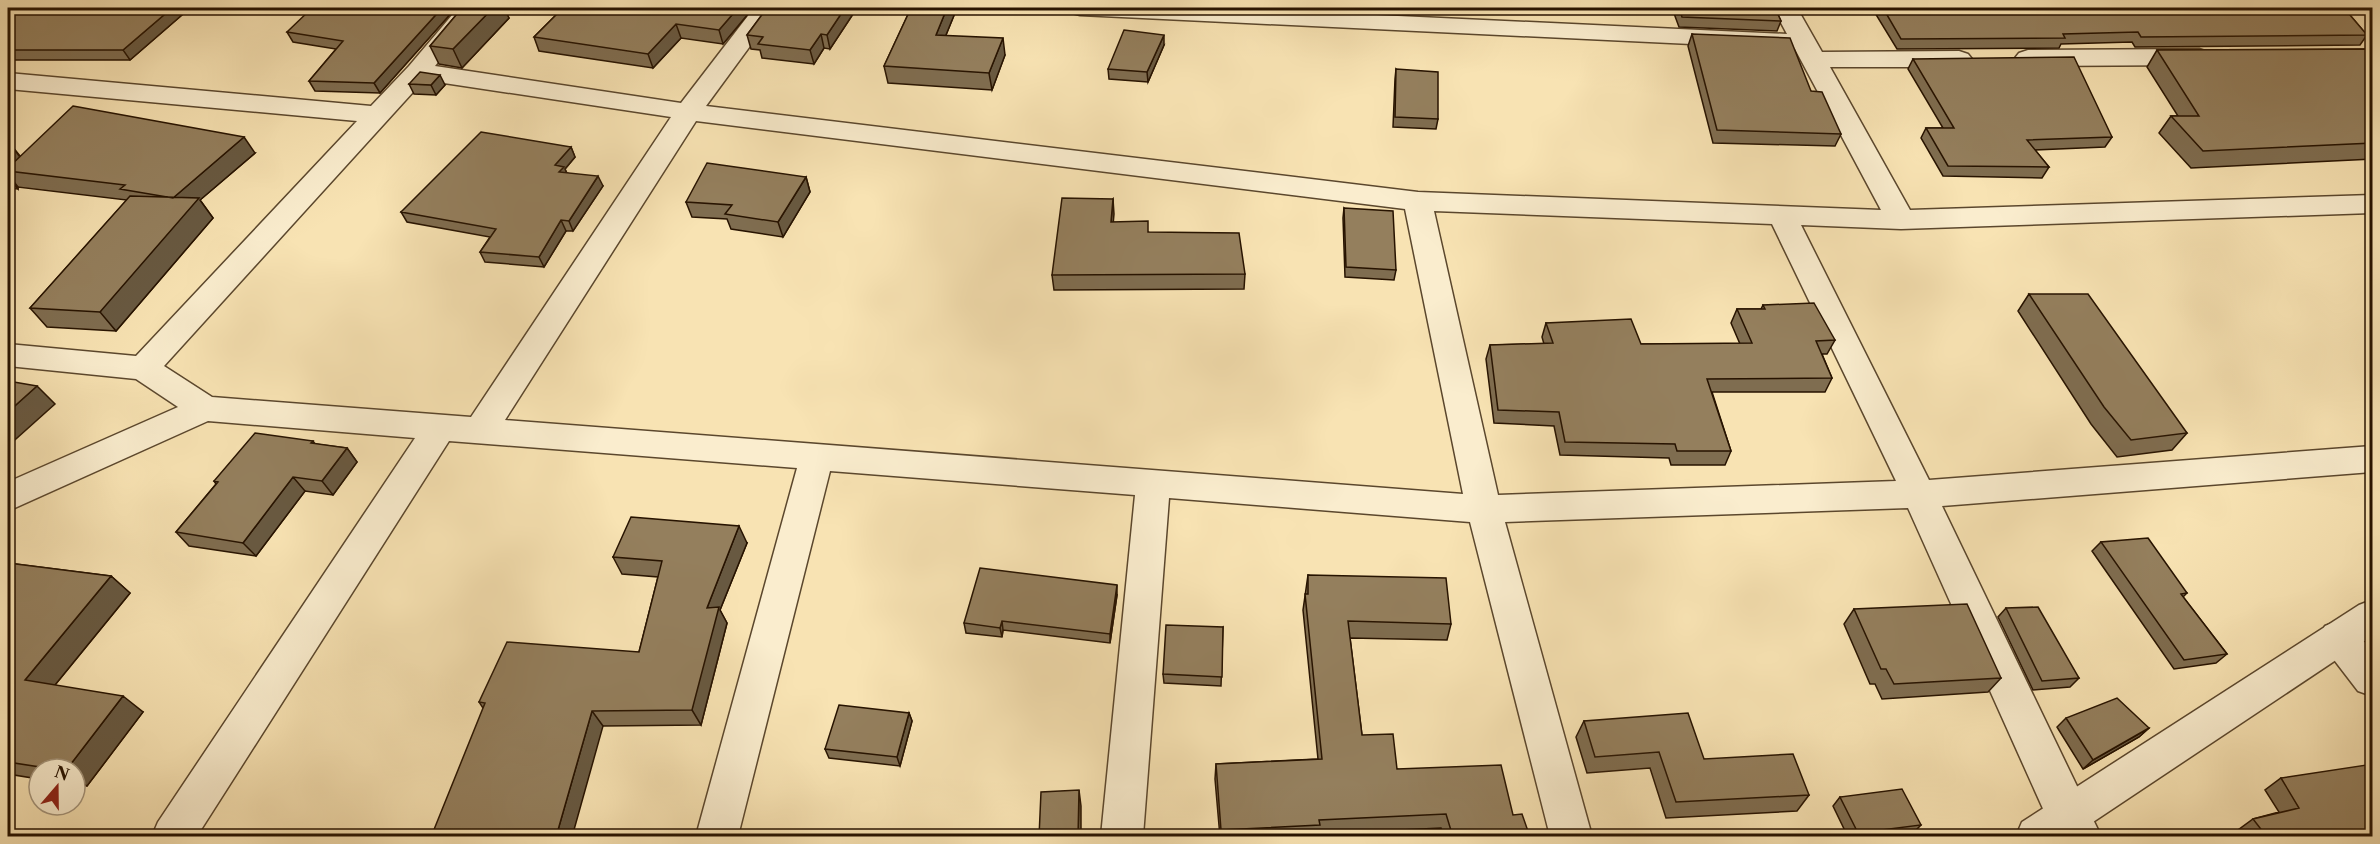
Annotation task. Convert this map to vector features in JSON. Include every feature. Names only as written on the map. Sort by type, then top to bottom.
[{"type":"street","points":[[143,368],[418,71],[470,8]]},
{"type":"street","points":[[480,431],[688,112],[766,8]]},
{"type":"street","points":[[1080,8],[1809,51],[1991,58],[2217,57]]},
{"type":"street","points":[[1785,8],[1900,220]]},
{"type":"street","points":[[418,71],[688,112],[1418,201],[1900,220],[2373,204]]},
{"type":"street","points":[[8,81],[377,115]]},
{"type":"street","points":[[1418,201],[1484,509],[1571,837]]},
{"type":"street","points":[[1782,216],[1919,494],[2062,830],[2338,637],[2373,616]]},
{"type":"street","points":[[8,355],[143,368],[206,409],[1484,509],[1919,494],[2373,459]]},
{"type":"street","points":[[8,497],[206,409]]},
{"type":"street","points":[[173,837],[439,429]]},
{"type":"street","points":[[717,837],[817,457]]},
{"type":"street","points":[[1122,837],[1153,483]]},
{"type":"street","points":[[2338,637],[2373,679]]},
{"type":"building","points":[[8,8],[172,8],[123,50],[8,50]]},
{"type":"building","points":[[312,8],[442,8],[374,83],[309,81],[343,41],[287,32]]},
{"type":"building","points":[[462,8],[493,8],[453,49],[430,46]]},
{"type":"building","points":[[563,8],[738,8],[719,30],[676,24],[648,54],[534,37]]},
{"type":"building","points":[[767,8],[845,8],[827,35],[821,34],[810,50],[758,44],[763,37],[747,35]]},
{"type":"building","points":[[911,8],[947,8],[936,35],[1003,38],[989,73],[884,66]]},
{"type":"building","points":[[1679,8],[1775,8],[1781,21],[1682,17]]},
{"type":"building","points":[[1883,8],[2344,8],[2367,35],[2141,37],[2138,32],[2063,34],[2065,38],[1901,39]]},
{"type":"building","points":[[1124,30],[1164,35],[1147,72],[1108,69]]},
{"type":"building","points":[[1692,34],[1790,38],[1811,91],[1822,92],[1841,134],[1717,130]]},
{"type":"building","points":[[2373,49],[2373,143],[2203,151],[2171,116],[2199,116],[2157,50]]},
{"type":"building","points":[[2074,57],[2112,137],[2027,140],[2049,167],[1948,166],[1926,128],[1954,128],[1913,59]]},
{"type":"building","points":[[1396,69],[1438,72],[1438,119],[1395,117]]},
{"type":"building","points":[[420,72],[440,75],[431,85],[409,84]]},
{"type":"building","points":[[73,106],[244,137],[173,198],[120,189],[125,185],[8,171],[8,168]]},
{"type":"building","points":[[481,132],[571,147],[555,165],[564,167],[559,172],[598,176],[569,221],[561,220],[539,257],[480,252],[496,229],[401,212]]},
{"type":"building","points":[[707,163],[806,177],[778,222],[725,214],[732,205],[686,202]]},
{"type":"building","points":[[130,196],[199,198],[100,312],[30,308]]},
{"type":"building","points":[[1062,198],[1113,199],[1111,222],[1148,221],[1148,232],[1239,233],[1245,274],[1052,275]]},
{"type":"building","points":[[1344,208],[1393,211],[1396,270],[1346,267]]},
{"type":"building","points":[[2029,294],[2088,294],[2187,433],[2131,440],[2104,407]]},
{"type":"building","points":[[1814,303],[1835,340],[1816,341],[1832,378],[1707,379],[1731,451],[1677,451],[1675,444],[1565,442],[1559,412],[1498,410],[1490,345],[1553,343],[1546,323],[1631,319],[1641,344],[1752,343],[1737,309],[1765,309],[1763,305]]},
{"type":"building","points":[[8,381],[37,386],[8,412]]},
{"type":"building","points":[[255,433],[347,448],[322,481],[293,477],[243,543],[176,532],[218,482],[214,481]]},
{"type":"building","points":[[631,517],[739,526],[707,608],[719,607],[692,710],[592,711],[556,837],[431,837],[485,703],[479,702],[507,642],[639,652],[662,561],[613,557]]},
{"type":"building","points":[[2148,538],[2187,593],[2181,594],[2227,654],[2184,660],[2101,542]]},
{"type":"building","points":[[8,563],[111,576],[25,680],[123,696],[76,757],[27,757],[27,765],[8,762]]},
{"type":"building","points":[[980,568],[1117,585],[1110,634],[1002,621],[1000,628],[964,623]]},
{"type":"building","points":[[1308,575],[1446,578],[1451,624],[1348,621],[1362,735],[1393,734],[1397,769],[1501,765],[1513,815],[1522,814],[1530,837],[1453,837],[1446,814],[1319,820],[1320,825],[1221,830],[1216,764],[1322,759],[1305,594],[1308,594]]},
{"type":"building","points":[[1967,604],[2001,678],[1894,684],[1886,669],[1881,669],[1854,609]]},
{"type":"building","points":[[2038,607],[2079,678],[2042,681],[2006,608]]},
{"type":"building","points":[[1166,625],[1223,627],[1222,677],[1163,674]]},
{"type":"building","points":[[2117,698],[2149,728],[2093,760],[2066,718]]},
{"type":"building","points":[[839,705],[909,713],[897,757],[825,749]]},
{"type":"building","points":[[1688,713],[1704,759],[1793,754],[1809,795],[1676,802],[1659,752],[1595,757],[1584,721]]},
{"type":"building","points":[[2373,764],[2373,837],[2267,837],[2253,819],[2299,808],[2281,778]]},
{"type":"building","points":[[1902,789],[1921,825],[1858,833],[1840,797]]},
{"type":"building","points":[[1079,790],[1078,837],[1039,837],[1041,792]]}]
